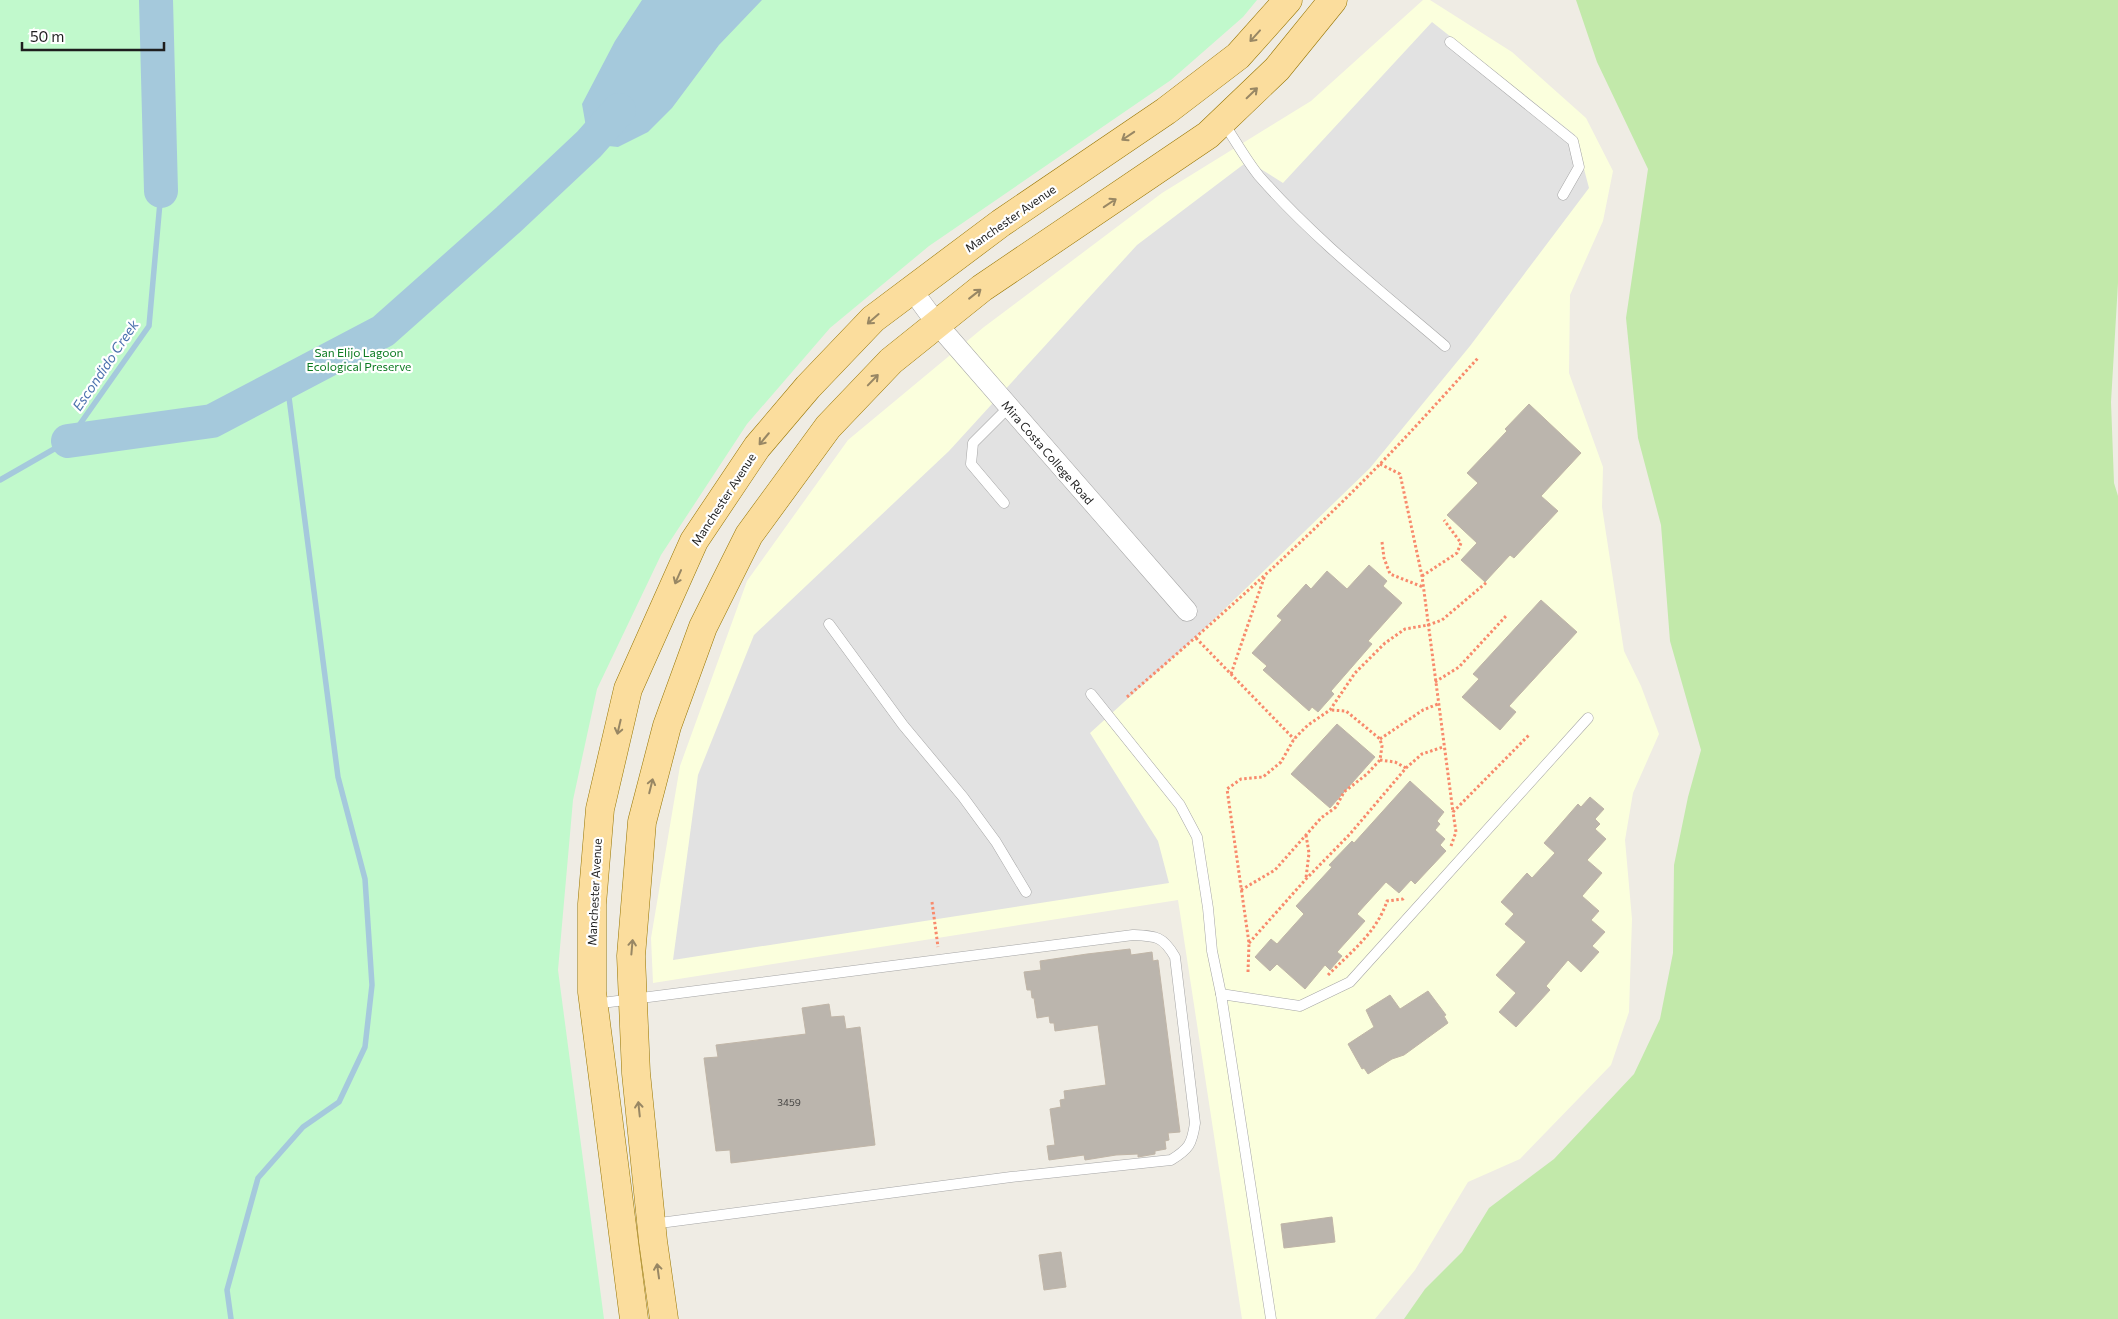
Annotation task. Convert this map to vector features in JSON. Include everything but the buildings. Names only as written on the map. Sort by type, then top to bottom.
[{"type":"main road","name":"Manchester Avenue","points":[[634,1319],[593,1004],[591,959],[592,904],[600,809],[628,689],[694,541],[757,448],[808,387],[872,319],[1001,223],[1166,111],[1238,56],[1288,0]]},
{"type":"main road","points":[[664,1319],[636,1073],[631,956],[642,822],[666,726],[703,627],[750,535],[828,427],[891,361],[982,288],[1196,144],[1277,69],[1333,0]]},
{"type":"street","name":"Mira Costa College Road","points":[[912,290],[937,324],[1187,611]]},
{"type":"lane","points":[[1450,42],[1573,141],[1579,166],[1563,195]]},
{"type":"lane","points":[[1222,121],[1258,175],[1294,212],[1343,258],[1445,346]]},
{"type":"lane","points":[[1004,503],[971,464],[973,443],[1009,407]]},
{"type":"lane","points":[[829,624],[903,725],[963,798],[996,842],[1026,892]]},
{"type":"lane","points":[[1091,694],[1180,805],[1197,837],[1208,908],[1212,951],[1271,1319]]},
{"type":"lane","points":[[1220,994],[1300,1006],[1350,982],[1588,718]]},
{"type":"lane","points":[[593,1004],[1134,935],[1155,936],[1167,944],[1175,957],[1195,1123],[1192,1140],[1185,1152],[1171,1160],[992,1180],[652,1224]]},
{"type":"path","points":[[1127,697],[1196,638],[1380,464],[1478,358]]},
{"type":"path","points":[[1380,464],[1400,474],[1424,587],[1443,747],[1456,832],[1452,845],[1446,852]]},
{"type":"path","points":[[1422,576],[1457,553],[1461,543],[1444,520]]},
{"type":"path","points":[[1382,542],[1384,558],[1390,574],[1424,587]]},
{"type":"path","points":[[1231,674],[1265,574]]},
{"type":"path","points":[[1248,972],[1249,943],[1227,789],[1241,779],[1263,777],[1281,762],[1294,739],[1308,725],[1330,710],[1355,673],[1385,643],[1405,629],[1428,625],[1442,620],[1487,582]]},
{"type":"path","points":[[1435,682],[1459,667],[1506,616]]},
{"type":"path","points":[[1196,638],[1294,739]]},
{"type":"path","points":[[1380,738],[1423,710],[1438,704]]},
{"type":"path","points":[[1241,890],[1274,870],[1321,818],[1336,807],[1344,792],[1367,774],[1380,760],[1382,746],[1380,738],[1346,711],[1330,710]]},
{"type":"path","points":[[1453,812],[1529,735]]},
{"type":"path","points":[[1249,943],[1306,879],[1350,834],[1406,768],[1422,754],[1443,747]]},
{"type":"path","points":[[1380,760],[1395,762],[1406,768]]},
{"type":"path","points":[[1306,835],[1309,853],[1306,879]]},
{"type":"path","points":[[1328,975],[1372,932],[1387,901],[1403,899],[1409,892]]},
{"type":"path","points":[[932,902],[939,960]]},
{"type":"shaded area","points":[[1423,0],[1430,0],[1512,52],[1586,118],[1613,171],[1603,221],[1570,295],[1569,373],[1603,467],[1602,507],[1624,651],[1641,686],[1659,734],[1633,793],[1625,840],[1632,919],[1629,1012],[1611,1065],[1520,1159],[1468,1182],[1415,1270],[1375,1319],[1242,1319],[1178,900],[653,983],[651,938],[680,766],[747,581],[848,440],[984,327],[1162,193],[1311,101]]},
{"type":"shaded area","points":[[1432,22],[1575,135],[1589,188],[1470,346],[1370,468],[1201,632],[1090,733],[1158,841],[1169,883],[673,960],[698,775],[754,635],[949,451],[1137,245],[1248,161],[1283,183]]},
{"type":"green space","name":"San Elijo Lagoon Ecological Preserve","points":[[0,0],[1257,0],[1243,17],[1171,80],[929,246],[830,328],[747,424],[661,555],[597,689],[573,800],[558,970],[604,1319],[0,1319]]},
{"type":"green space","points":[[1576,0],[2118,0],[2118,283],[2111,402],[2114,483],[2118,496],[2118,1319],[1404,1319],[1425,1289],[1462,1252],[1489,1208],[1554,1159],[1634,1074],[1660,1019],[1673,953],[1674,865],[1688,797],[1701,750],[1670,641],[1661,525],[1638,438],[1626,318],[1648,169],[1597,62]]},
{"type":"water","points":[[642,0],[762,0],[719,45],[672,108],[648,132],[618,147],[589,144],[582,104],[615,41]]},
{"type":"waterway","points":[[156,0],[161,191]]},
{"type":"waterway","points":[[68,441],[212,421],[383,331],[508,220],[589,144],[619,110]]},
{"type":"waterway","name":"Escondido Creek","points":[[0,480],[68,441],[149,326],[161,191]]},
{"type":"waterway","points":[[231,1319],[227,1290],[258,1178],[303,1127],[339,1102],[365,1047],[372,985],[365,879],[338,777],[287,382]]}]
